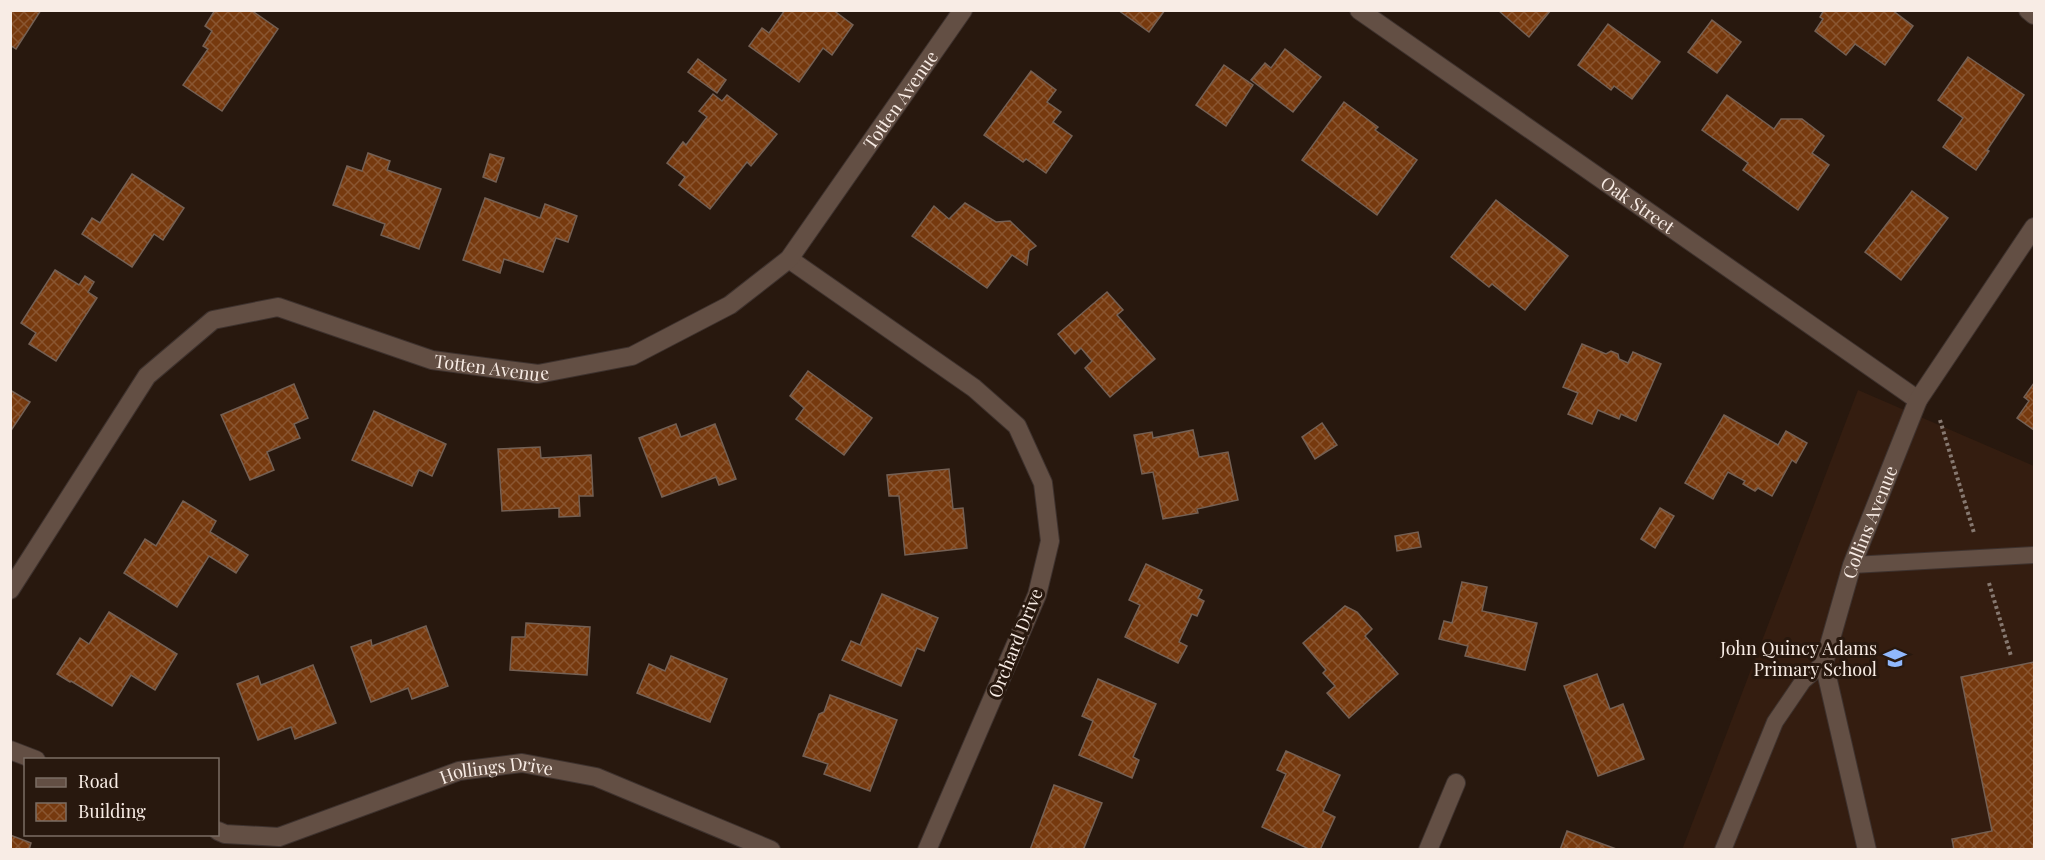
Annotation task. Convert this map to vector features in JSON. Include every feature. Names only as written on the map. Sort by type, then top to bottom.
[{"type":"street","name":"Totten Avenue","points":[[10,590],[147,376],[213,320],[278,307],[432,360],[538,374],[632,356],[730,305],[789,259],[963,10]]},
{"type":"street","name":"Oak Street","points":[[1359,10],[1918,400]]},
{"type":"street","points":[[2028,10],[2034,15]]},
{"type":"street","name":"Collins Avenue","points":[[1867,849],[1824,663],[1852,565],[1918,400],[2034,227]]},
{"type":"street","name":"Orchard Drive","points":[[789,259],[974,388],[1017,426],[1043,483],[1050,542],[1037,595],[927,849]]},
{"type":"street","points":[[10,750],[33,758]]},
{"type":"street","name":"Hollings Drive","points":[[219,831],[225,834],[279,837],[459,771],[522,763],[596,777],[771,849]]},
{"type":"street","points":[[1428,849],[1456,783]]},
{"type":"lane","points":[[1852,565],[2034,555]]},
{"type":"lane","points":[[1723,849],[1775,722],[1803,681],[1824,663]]},
{"type":"path","points":[[1940,420],[1975,537]]},
{"type":"path","points":[[1986,574],[2011,656]]},
{"type":"shaded area","name":"John Quincy Adams Primary School","points":[[1858,390],[2034,466],[2034,849],[1682,850]]},
{"type":"building","points":[[10,10],[41,10],[16,49],[10,45]]},
{"type":"building","points":[[215,10],[251,10],[278,29],[222,111],[183,85],[208,49],[203,46],[212,31],[205,26]]},
{"type":"building","points":[[785,10],[833,10],[853,25],[832,55],[823,48],[799,82],[749,46],[762,28],[769,33]]},
{"type":"building","points":[[1118,10],[1165,10],[1149,32]]},
{"type":"building","points":[[1498,10],[1551,10],[1529,37]]},
{"type":"building","points":[[1824,10],[1892,10],[1913,26],[1885,65],[1855,44],[1846,55],[1815,31],[1823,19],[1820,17]]},
{"type":"building","points":[[1712,20],[1741,42],[1717,73],[1688,52]]},
{"type":"building","points":[[1608,24],[1660,62],[1632,99],[1614,86],[1611,90],[1578,65]]},
{"type":"building","points":[[1285,49],[1321,77],[1293,112],[1251,80],[1265,63],[1271,68]]},
{"type":"building","points":[[1968,57],[2024,95],[1976,170],[1943,147],[1963,118],[1938,100]]},
{"type":"building","points":[[698,59],[726,80],[717,93],[688,72]]},
{"type":"building","points":[[1224,65],[1253,85],[1226,126],[1196,105]]},
{"type":"building","points":[[1031,71],[1056,90],[1047,102],[1061,112],[1053,122],[1072,136],[1046,173],[1026,159],[1023,162],[984,135]]},
{"type":"building","points":[[713,94],[722,101],[727,95],[777,134],[751,166],[747,162],[710,209],[679,185],[685,177],[667,163],[683,142],[686,145],[707,117],[699,111]]},
{"type":"building","points":[[1727,95],[1774,129],[1781,119],[1802,119],[1824,136],[1812,153],[1829,165],[1798,210],[1743,170],[1748,163],[1702,130]]},
{"type":"building","points":[[1344,102],[1378,127],[1375,130],[1417,160],[1377,215],[1302,160]]},
{"type":"building","points":[[368,153],[390,161],[387,170],[441,189],[419,249],[381,235],[385,224],[333,205],[347,166],[362,171]]},
{"type":"building","points":[[490,154],[504,158],[496,182],[483,177]]},
{"type":"building","points":[[132,174],[184,208],[163,240],[154,234],[132,267],[82,234],[92,218],[100,223]]},
{"type":"building","points":[[1912,191],[1948,218],[1901,280],[1865,252]]},
{"type":"building","points":[[485,198],[540,218],[545,204],[577,216],[568,242],[556,238],[543,272],[504,259],[500,273],[463,260]]},
{"type":"building","points":[[1496,200],[1568,256],[1525,310],[1492,284],[1489,287],[1451,257]]},
{"type":"building","points":[[965,203],[996,222],[1010,221],[1036,246],[1029,251],[1027,265],[1012,255],[987,288],[912,236],[934,206],[949,219]]},
{"type":"building","points":[[55,270],[79,285],[85,276],[94,282],[88,292],[97,298],[56,361],[29,344],[36,333],[21,323]]},
{"type":"building","points":[[1107,292],[1123,310],[1117,315],[1155,359],[1110,397],[1085,368],[1092,361],[1081,348],[1075,354],[1058,334]]},
{"type":"building","points":[[1582,344],[1606,354],[1611,351],[1618,354],[1619,359],[1628,363],[1633,352],[1661,364],[1636,421],[1621,414],[1619,419],[1598,410],[1592,424],[1568,414],[1578,393],[1563,387]]},
{"type":"building","points":[[808,371],[872,418],[844,455],[796,419],[804,408],[790,396]]},
{"type":"building","points":[[2034,383],[2034,430],[2017,418],[2029,401],[2024,397]]},
{"type":"building","points":[[294,384],[308,418],[294,424],[300,438],[267,452],[274,470],[250,480],[221,415]]},
{"type":"building","points":[[10,390],[30,402],[10,432]]},
{"type":"building","points":[[374,411],[446,444],[432,476],[419,470],[412,486],[352,460]]},
{"type":"building","points":[[1724,415],[1778,445],[1786,431],[1807,443],[1796,463],[1792,460],[1772,496],[1758,488],[1755,491],[1743,484],[1745,481],[1728,472],[1713,499],[1685,483]]},
{"type":"building","points":[[1322,423],[1337,445],[1315,459],[1302,437]]},
{"type":"building","points":[[676,424],[681,437],[715,424],[736,479],[719,485],[716,477],[662,497],[639,438]]},
{"type":"building","points":[[1193,430],[1199,457],[1228,452],[1238,500],[1197,509],[1198,513],[1163,519],[1153,472],[1142,474],[1134,435],[1152,432],[1153,438]]},
{"type":"building","points":[[540,447],[541,458],[591,455],[593,496],[579,496],[580,516],[559,517],[559,508],[502,511],[498,449]]},
{"type":"building","points":[[949,469],[953,509],[963,508],[967,548],[905,555],[899,496],[889,496],[887,475]]},
{"type":"building","points":[[183,501],[216,521],[210,532],[248,555],[236,573],[209,556],[177,607],[124,573],[145,539],[156,546]]},
{"type":"building","points":[[1660,508],[1674,516],[1655,548],[1641,539]]},
{"type":"building","points":[[1418,532],[1421,547],[1397,551],[1395,536]]},
{"type":"building","points":[[1146,564],[1202,590],[1198,598],[1204,601],[1197,616],[1192,614],[1179,642],[1187,646],[1178,663],[1125,637],[1140,605],[1129,600]]},
{"type":"building","points":[[1462,582],[1487,587],[1482,611],[1537,623],[1525,670],[1465,656],[1468,646],[1439,639],[1444,621],[1452,623]]},
{"type":"building","points":[[882,594],[938,618],[924,651],[917,648],[901,686],[842,660],[851,641],[860,645]]},
{"type":"building","points":[[1345,606],[1357,612],[1372,629],[1365,636],[1398,674],[1349,718],[1327,693],[1335,686],[1323,673],[1326,670],[1303,643]]},
{"type":"building","points":[[109,612],[177,654],[155,690],[131,675],[112,706],[57,674],[80,638],[89,644]]},
{"type":"building","points":[[526,623],[590,627],[587,675],[510,670],[512,637],[525,637]]},
{"type":"building","points":[[426,626],[448,686],[412,699],[408,688],[371,702],[351,647],[371,640],[372,646]]},
{"type":"building","points":[[671,656],[727,679],[710,722],[637,693],[649,664],[665,671]]},
{"type":"building","points":[[2034,662],[2034,850],[1954,850],[1952,839],[1992,831],[1961,677]]},
{"type":"building","points":[[313,665],[336,723],[295,739],[291,727],[258,740],[237,684],[258,676],[261,685]]},
{"type":"building","points":[[1597,674],[1610,709],[1623,704],[1644,759],[1598,776],[1564,686]]},
{"type":"building","points":[[1098,679],[1156,704],[1133,757],[1139,760],[1132,778],[1079,755],[1093,721],[1082,716]]},
{"type":"building","points":[[830,695],[897,720],[870,791],[824,774],[828,764],[803,756],[819,714],[824,712]]},
{"type":"building","points":[[1286,751],[1340,775],[1323,811],[1335,817],[1320,850],[1311,850],[1262,827],[1286,774],[1277,770]]},
{"type":"building","points":[[1054,785],[1102,803],[1084,848],[1088,850],[1030,850]]},
{"type":"building","points":[[1567,831],[1619,850],[1560,850]]},
{"type":"building","points":[[10,835],[31,843],[29,850],[10,850]]},
{"type":"place","name":"John Quincy Adams Primary School","points":[[1895,658]]}]
